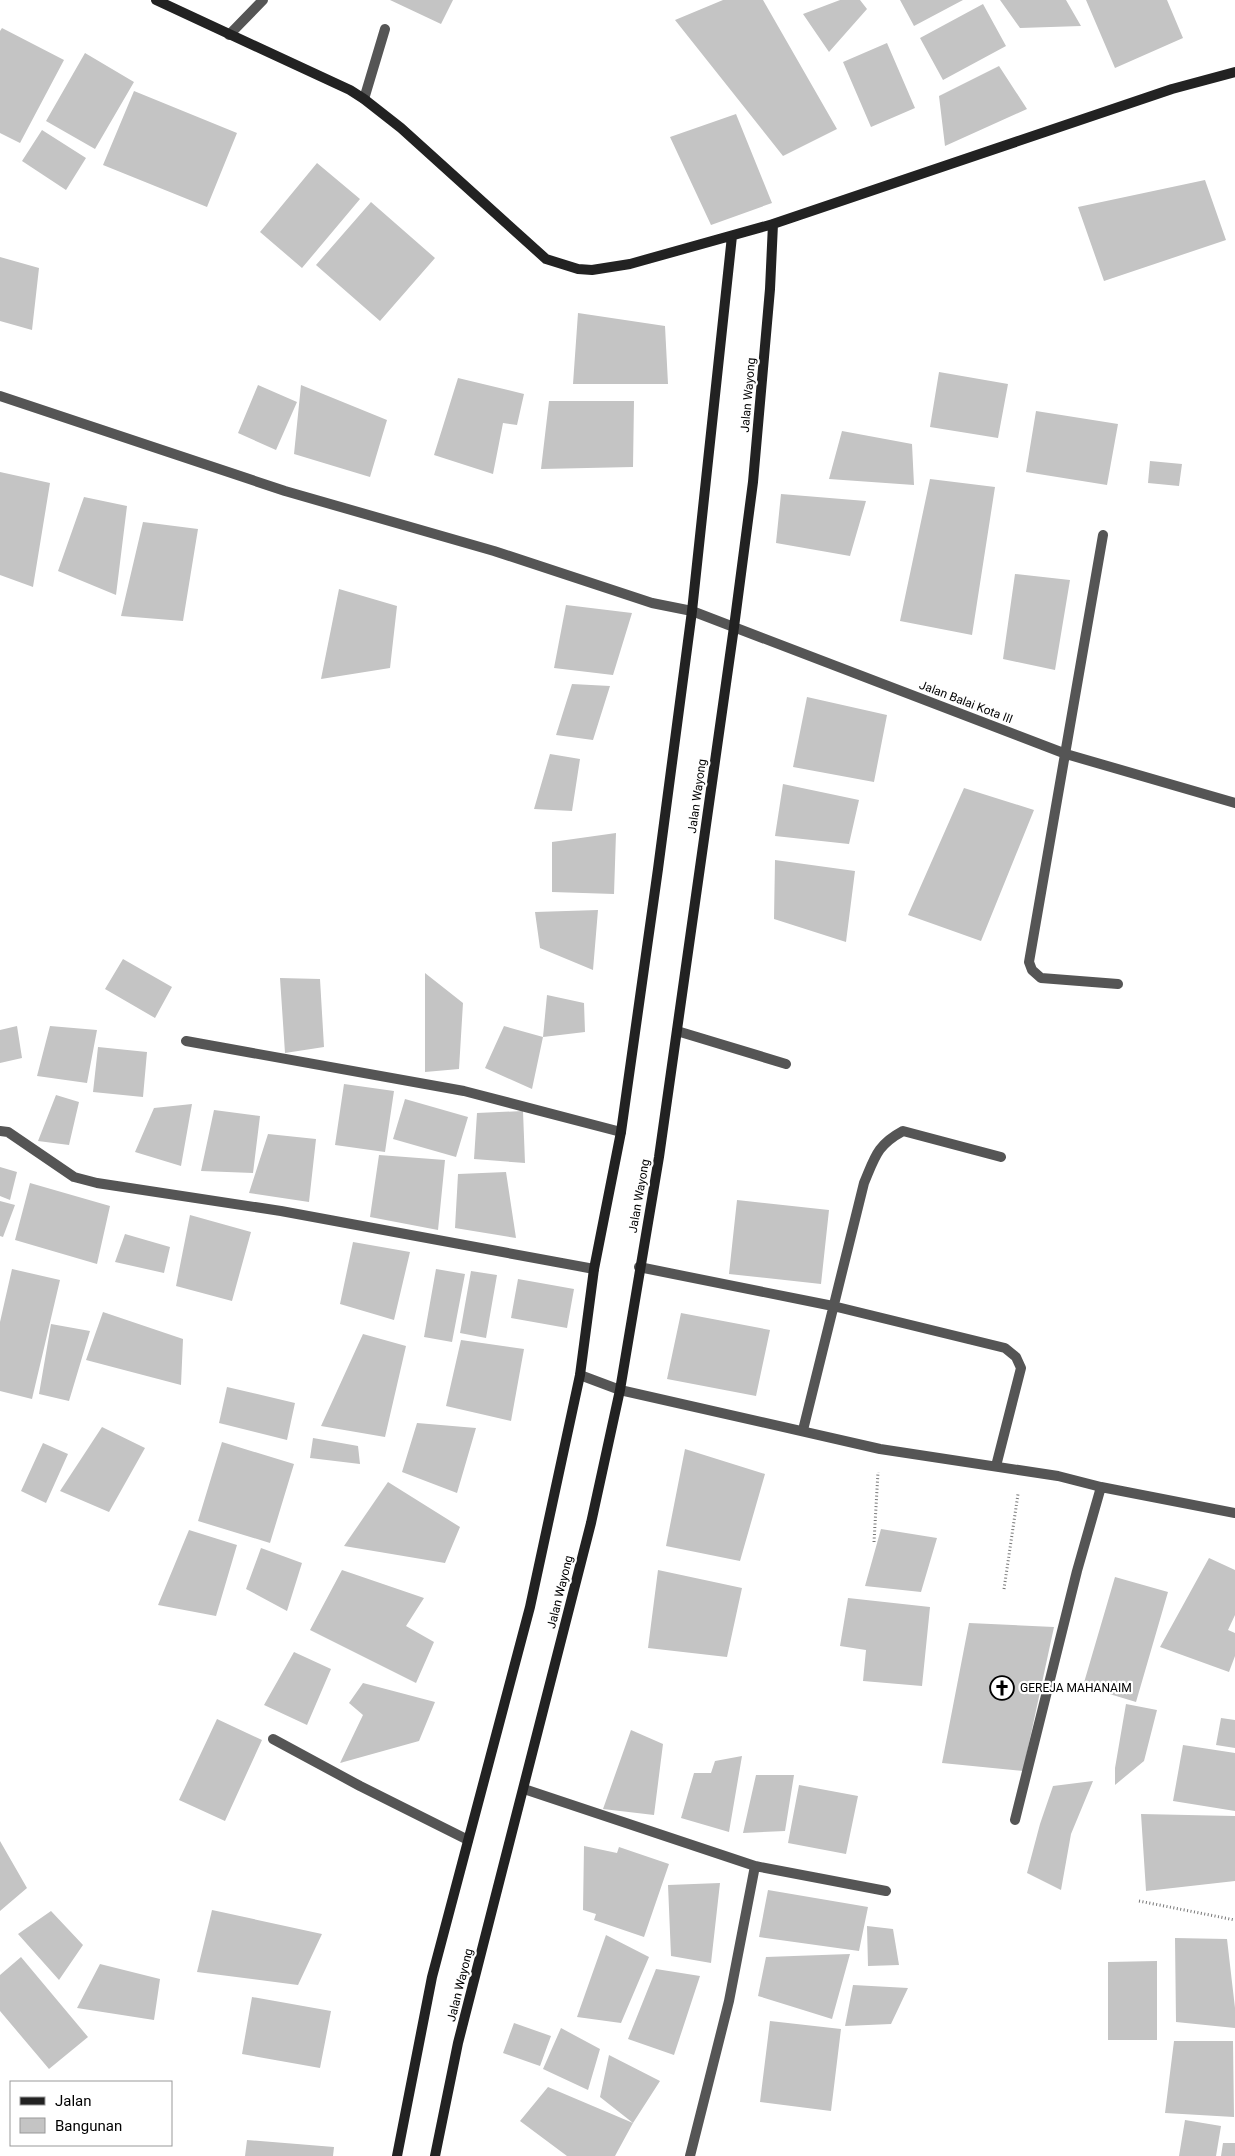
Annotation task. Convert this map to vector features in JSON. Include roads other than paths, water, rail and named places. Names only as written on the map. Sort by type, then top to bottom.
[{"type":"street","points":[[156,0],[350,90],[408,134],[546,259],[561,265],[592,270],[630,264],[773,224],[1172,89],[1235,72]]},
{"type":"street","points":[[229,35],[263,0]]},
{"type":"street","points":[[364,99],[385,29]]},
{"type":"street","name":"Jalan Wayong","points":[[434,2156],[463,2024],[493,1902],[524,1789],[591,1523],[620,1390],[639,1267],[659,1157],[753,482],[770,289],[773,224]]},
{"type":"street","name":"Jalan Wayong","points":[[397,2156],[432,1977],[530,1607],[580,1375],[594,1269],[621,1132],[692,611],[732,236]]},
{"type":"street","name":"Jalan Balai Kota III","points":[[0,396],[285,491],[494,551],[652,603],[692,611],[1066,754],[1235,803]]},
{"type":"street","points":[[1104,535],[1030,962],[1032,970],[1041,978],[1118,984]]},
{"type":"street","points":[[677,1031],[786,1064]]},
{"type":"street","points":[[186,1041],[464,1091],[621,1132]]},
{"type":"street","points":[[0,1131],[8,1132],[54,1166],[74,1177],[97,1183],[280,1212],[594,1269]]},
{"type":"street","points":[[802,1430],[864,1183],[876,1155],[886,1140],[903,1131],[1001,1157]]},
{"type":"street","points":[[639,1267],[833,1306],[1005,1348],[1016,1357],[1021,1368],[996,1466]]},
{"type":"street","points":[[580,1375],[620,1390],[880,1449],[1058,1476],[1101,1487],[1235,1513]]},
{"type":"street","points":[[1015,1820],[1077,1571],[1101,1487]]},
{"type":"street","points":[[274,1739],[360,1786],[468,1840]]},
{"type":"street","points":[[524,1789],[755,1866],[886,1891]]},
{"type":"street","points":[[690,2156],[728,2001],[755,1866]]},
{"type":"place","name":"GEREJA MAHANAIM","points":[[1002,1688]]}]
